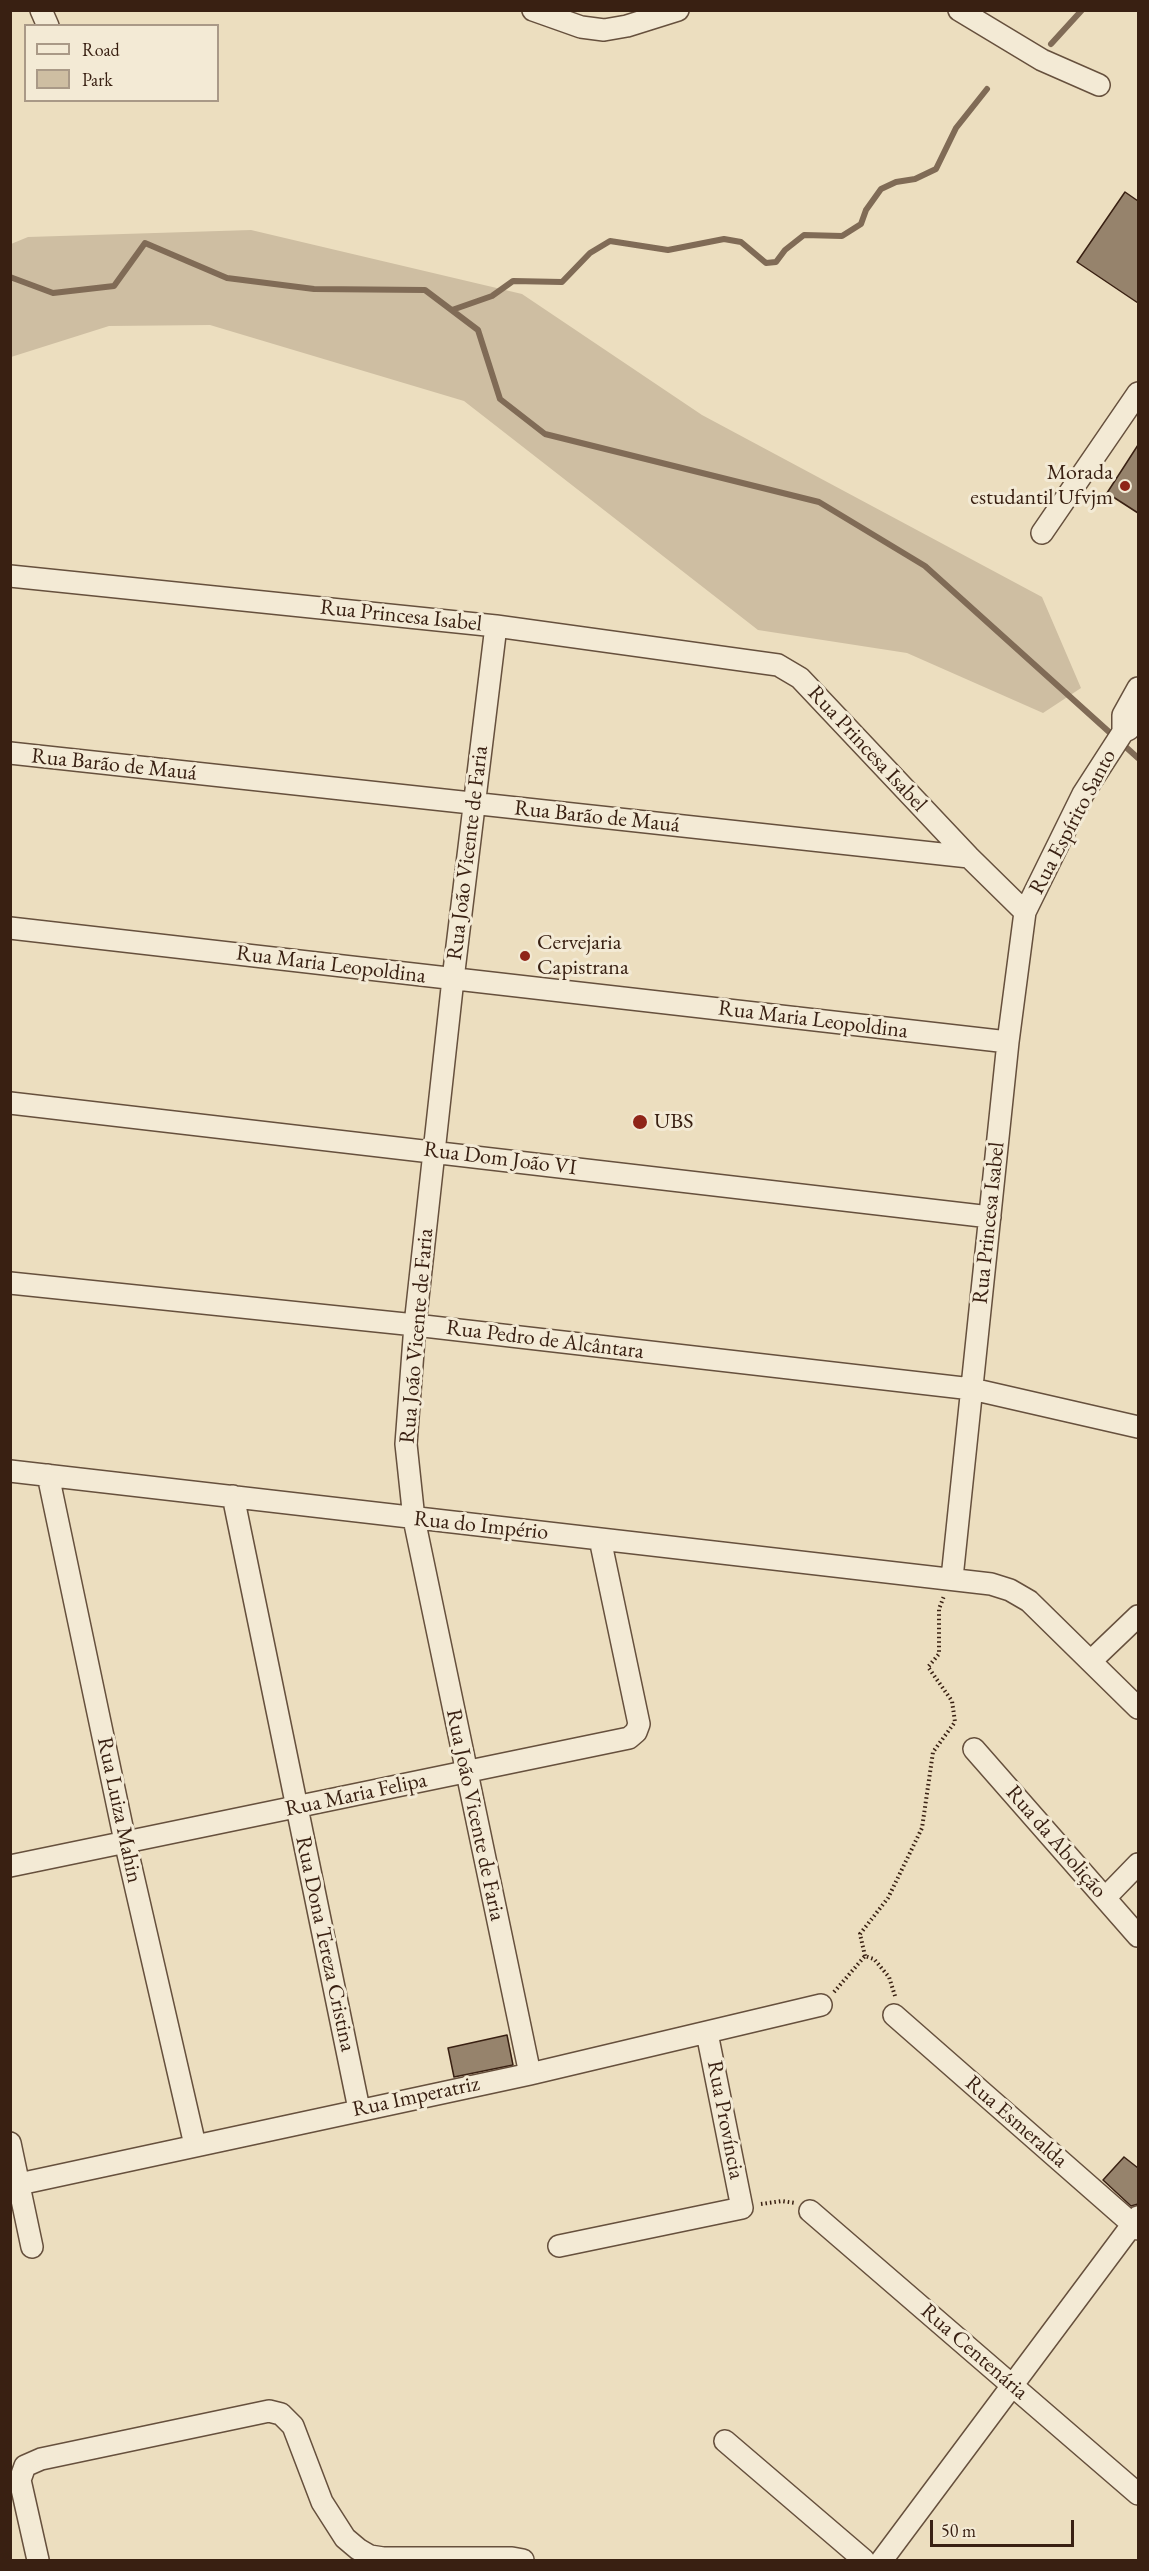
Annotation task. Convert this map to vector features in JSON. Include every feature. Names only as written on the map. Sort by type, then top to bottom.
[{"type":"street","points":[[41,10],[47,24]]},
{"type":"street","points":[[533,10],[581,27],[604,30],[627,26],[678,10]]},
{"type":"street","points":[[959,10],[1042,60],[1099,85]]},
{"type":"street","points":[[1042,533],[1138,393]]},
{"type":"street","name":"Rua Princesa Isabel","points":[[10,576],[496,626],[764,662],[788,669],[800,678],[969,857],[1025,912],[1008,1042],[952,1578]]},
{"type":"street","name":"Rua João Vicente de Faria","points":[[496,626],[453,979],[415,1325],[406,1444],[414,1519],[530,2074]]},
{"type":"street","name":"Rua Espírito Santo","points":[[1117,740],[1122,719],[1138,688]]},
{"type":"street","name":"Rua Espírito Santo","points":[[1025,912],[1070,819],[1117,740],[1138,716]]},
{"type":"street","name":"Rua Barão de Mauá","points":[[10,753],[969,857]]},
{"type":"street","name":"Rua Maria Leopoldina","points":[[10,928],[1008,1042]]},
{"type":"street","name":"Rua Dom João VI","points":[[10,1103],[990,1217]]},
{"type":"street","name":"Rua Pedro de Alcântara","points":[[10,1283],[415,1325],[972,1389],[1138,1427]]},
{"type":"street","name":"Rua do Império","points":[[10,1471],[414,1519],[952,1578],[1001,1586],[1020,1595],[1092,1660],[1138,1708]]},
{"type":"street","name":"Rua Luiza Mahin","points":[[48,1475],[125,1841],[195,2145]]},
{"type":"street","name":"Rua Dona Tereza Cristina","points":[[233,1496],[359,2109]]},
{"type":"street","name":"Rua Maria Felipa","points":[[10,1866],[629,1738],[636,1732],[639,1724],[600,1539]]},
{"type":"street","points":[[1092,1660],[1138,1616]]},
{"type":"street","name":"Rua da Abolição","points":[[974,1749],[1138,1936]]},
{"type":"street","points":[[1105,1898],[1138,1864]]},
{"type":"street","name":"Rua Imperatriz","points":[[15,2185],[359,2109],[530,2074],[821,2005]]},
{"type":"street","name":"Rua Esmeralda","points":[[894,2015],[1137,2224]]},
{"type":"street","name":"Rua Província","points":[[707,2033],[742,2208]]},
{"type":"street","points":[[10,2143],[15,2185],[32,2247]]},
{"type":"street","points":[[560,2246],[742,2208]]},
{"type":"street","name":"Rua Centenária","points":[[810,2211],[1138,2494]]},
{"type":"street","points":[[882,2560],[1137,2224]]},
{"type":"street","points":[[38,2560],[20,2480],[25,2466],[41,2459],[270,2411],[281,2414],[292,2426],[322,2502],[345,2538],[370,2556],[410,2560],[512,2558],[523,2560]]},
{"type":"street","points":[[725,2440],[864,2560]]},
{"type":"path","points":[[865,1956],[861,1934],[888,1898],[922,1828],[933,1752],[955,1722],[952,1701],[928,1667],[939,1654],[939,1610],[952,1578]]},
{"type":"path","points":[[821,2005],[865,1956]]},
{"type":"path","points":[[865,1956],[874,1959],[889,1977],[895,1991],[894,2015]]},
{"type":"path","points":[[742,2208],[782,2201],[796,2204],[810,2211]]},
{"type":"green space","points":[[251,230],[522,294],[702,415],[1042,597],[1081,688],[1043,713],[907,653],[758,630],[464,401],[210,325],[109,326],[11,357],[11,244],[28,237]]},
{"type":"building","points":[[1125,192],[1138,201],[1138,303],[1077,262]]},
{"type":"building","name":"Morada estudantil Ufvjm","points":[[1138,445],[1138,513],[1107,493]]},
{"type":"building","points":[[507,2035],[513,2065],[454,2077],[448,2048]]},
{"type":"building","points":[[1124,2157],[1138,2168],[1138,2204],[1131,2206],[1103,2180]]},
{"type":"waterway","points":[[1051,44],[1082,10]]},
{"type":"waterway","points":[[452,310],[492,296],[513,281],[562,282],[590,253],[610,241],[668,250],[724,239],[741,242],[766,263],[776,262],[785,250],[804,235],[842,236],[861,224],[866,210],[881,189],[896,182],[915,179],[936,169],[956,128],[987,89]]},
{"type":"waterway","points":[[10,277],[53,293],[114,286],[145,243],[227,278],[314,289],[425,290],[478,330],[500,399],[545,434],[819,502],[925,566],[1138,758]]},
{"type":"place","name":"Morada estudantil Ufvjm","points":[[1125,486]]},
{"type":"place","name":"Cervejaria Capistrana","points":[[525,956]]},
{"type":"place","name":"UBS","points":[[640,1122]]}]
